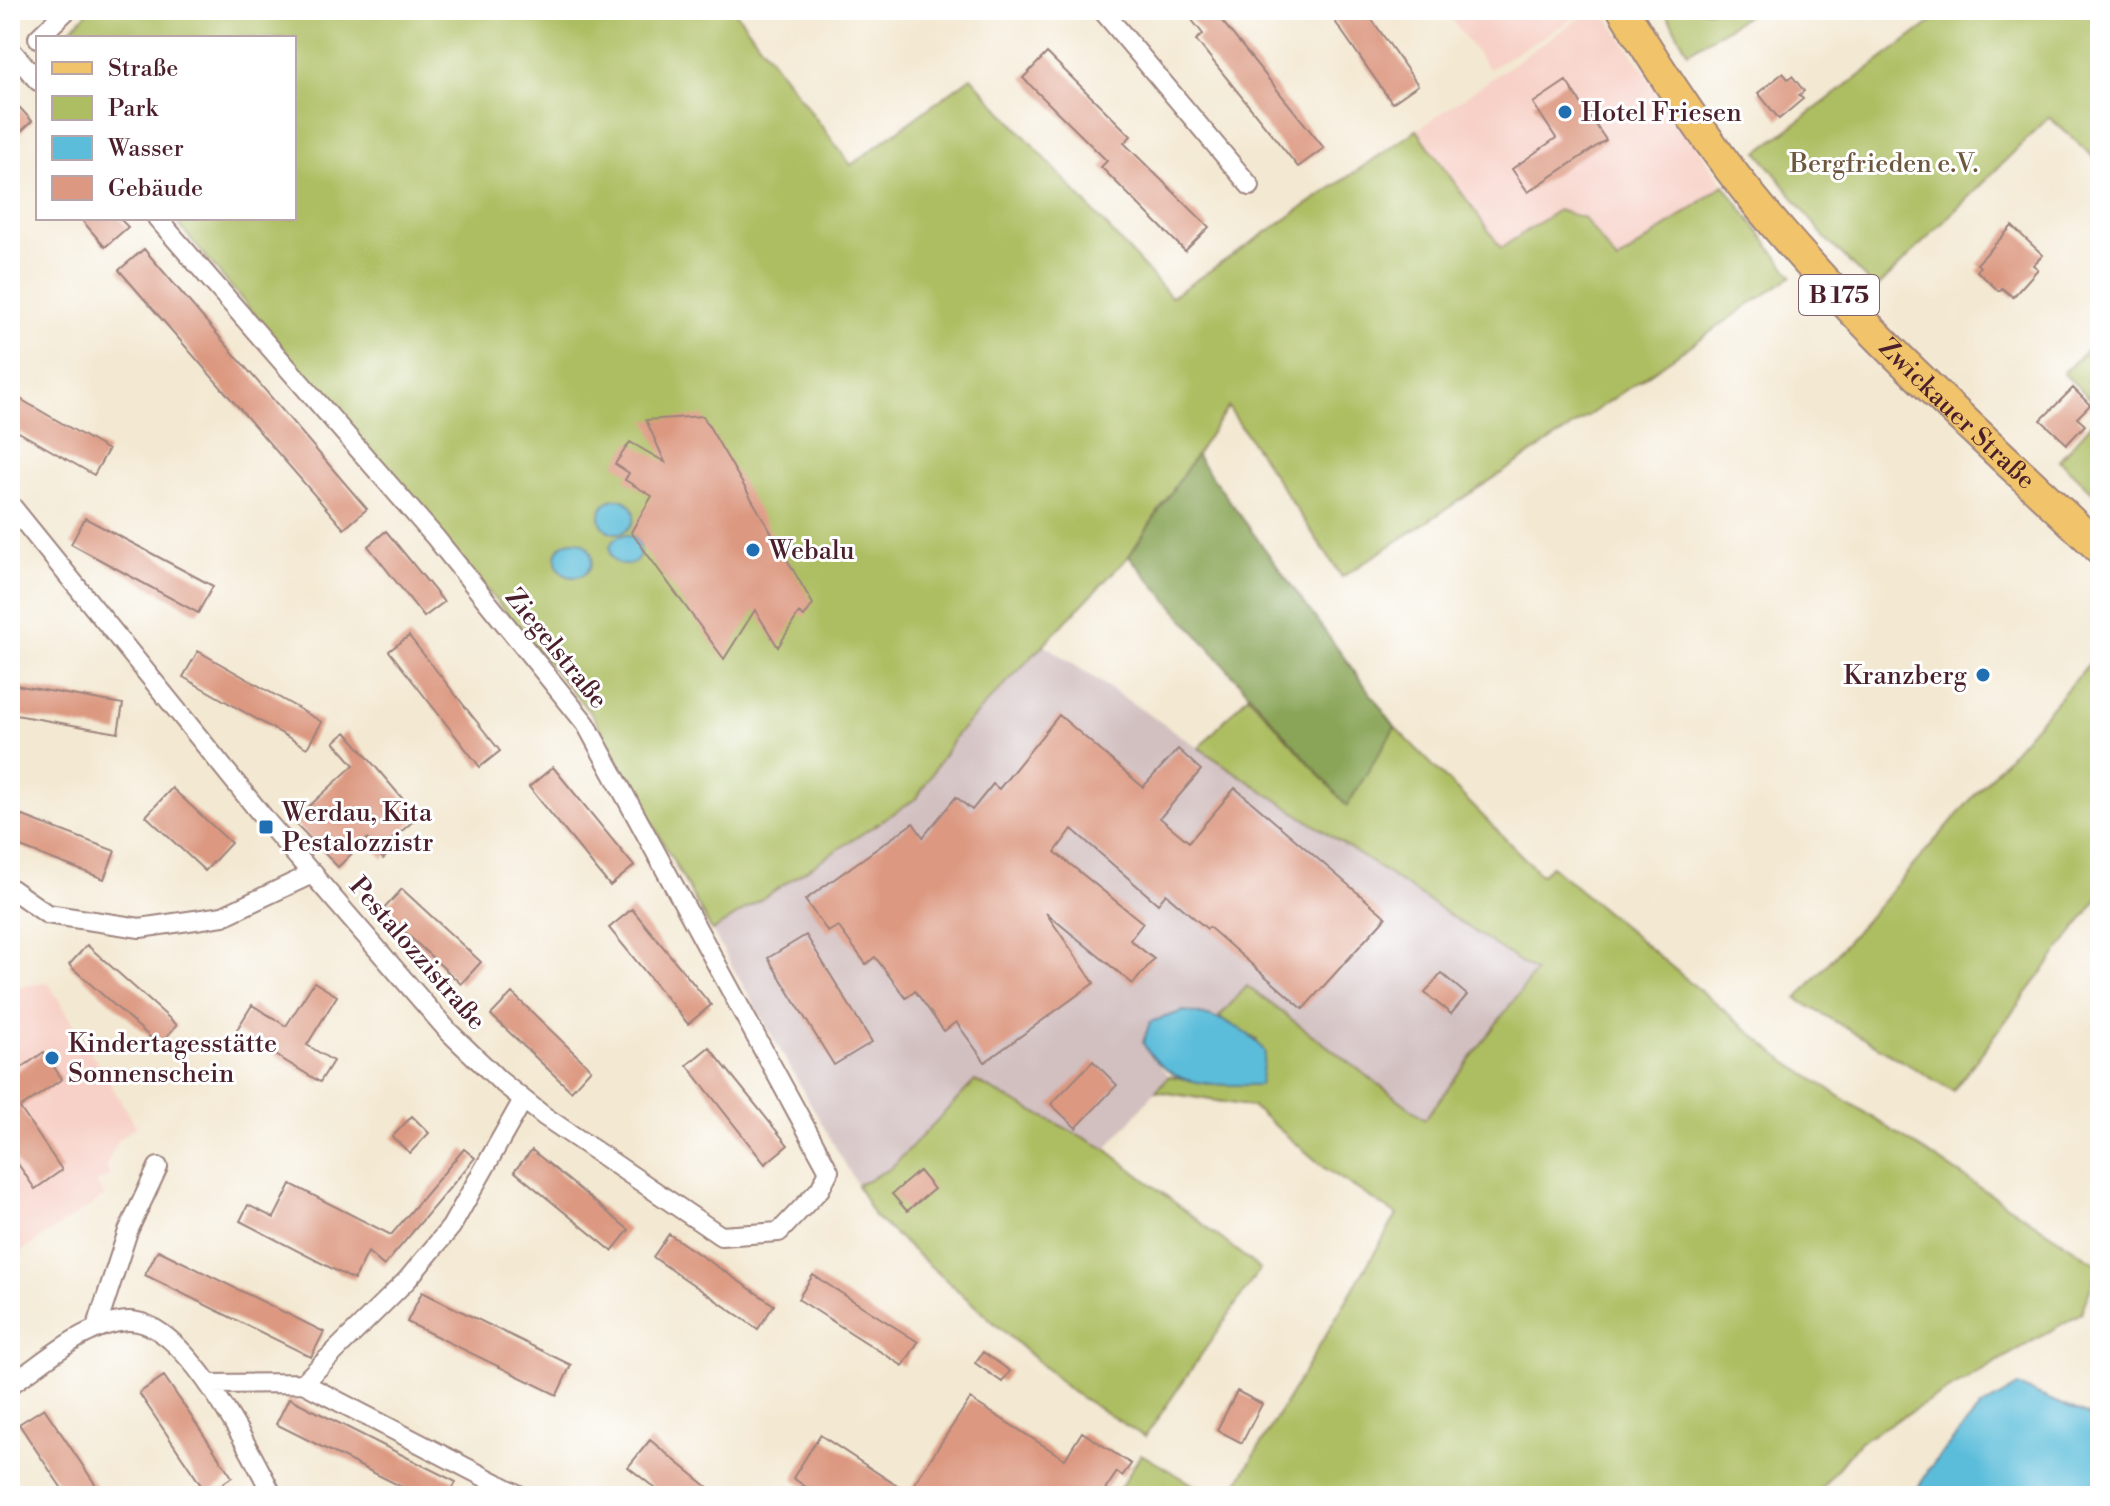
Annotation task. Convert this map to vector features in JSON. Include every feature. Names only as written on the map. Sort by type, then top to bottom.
[{"type":"main road","name":"Zwickauer Straße","points":[[1623,10],[1697,125],[1750,195],[1823,279],[2098,547]]},
{"type":"street","points":[[40,36],[67,10]]},
{"type":"street","points":[[1102,10],[1250,186]]},
{"type":"street","points":[[36,40],[13,57],[36,79]]},
{"type":"street","name":"Ziegelstraße","points":[[159,220],[435,537],[586,724],[829,1171]]},
{"type":"street","name":"Pestalozzistraße","points":[[10,504],[269,824],[449,1032],[523,1100],[721,1236],[779,1232],[820,1189],[829,1171]]},
{"type":"street","points":[[10,888],[47,914],[140,928],[223,916],[314,873]]},
{"type":"street","points":[[303,1383],[398,1290],[451,1227],[523,1100]]},
{"type":"street","points":[[96,1329],[128,1231],[158,1167]]},
{"type":"street","points":[[10,1385],[96,1329],[130,1321],[150,1328],[173,1340],[209,1384],[273,1496]]},
{"type":"street","points":[[209,1384],[303,1383],[521,1496]]},
{"type":"shaded area","points":[[1444,10],[1587,10],[1489,69]]},
{"type":"shaded area","points":[[1591,10],[1602,10],[1724,185],[1617,262],[1585,218],[1501,248],[1417,130]]},
{"type":"shaded area","points":[[1043,644],[1535,971],[1425,1120],[1247,986],[1219,1017],[1184,1011],[1152,1058],[1169,1076],[1106,1149],[975,1081],[890,1169],[857,1185],[712,931],[917,798],[956,735]]},
{"type":"shaded area","name":"Kindertagesstätte Sonnenschein","points":[[48,982],[136,1126],[119,1139],[106,1166],[110,1175],[96,1183],[105,1196],[19,1253],[10,1246],[10,989]]},
{"type":"green space","points":[[90,10],[734,10],[851,165],[971,77],[1171,297],[1417,130],[1501,248],[1558,210],[1584,218],[1617,262],[1724,185],[1792,276],[1563,433],[1342,577],[1228,407],[1129,556],[956,735],[917,798],[712,931],[593,716],[175,220],[296,220],[296,36],[64,36]]},
{"type":"green space","points":[[1664,10],[1756,10],[1688,52]]},
{"type":"green space","name":"Bergfrieden e.V.","points":[[1947,10],[2100,10],[2100,163],[2049,117],[1876,289],[1825,238],[1758,152]]},
{"type":"green space","points":[[2100,337],[2100,408],[2063,373]]},
{"type":"green space","points":[[2100,414],[2100,499],[2059,460]]},
{"type":"green space","points":[[1196,455],[1395,727],[1347,806],[1129,556]]},
{"type":"green space","points":[[2100,651],[2100,896],[1953,1091],[1797,999]]},
{"type":"green space","points":[[1248,695],[1347,805],[1395,727],[1541,875],[1551,866],[1781,1058],[2099,1265],[2081,1313],[1859,1442],[1815,1496],[1230,1496],[1397,1215],[1326,1169],[1253,1107],[1156,1091],[1169,1076],[1217,1085],[1257,1040],[1219,1017],[1247,986],[1425,1119],[1535,972],[1199,748]]},
{"type":"green space","points":[[975,1081],[1106,1149],[1260,1269],[1145,1437],[1072,1392],[874,1216],[857,1185],[890,1169]]},
{"type":"green space","points":[[1141,1454],[1213,1496],[1115,1496]]},
{"type":"water","points":[[617,499],[629,504],[634,516],[629,528],[617,533],[605,528],[600,516],[605,504]]},
{"type":"water","points":[[625,535],[636,539],[640,550],[636,561],[625,565],[614,561],[610,550],[614,539]]},
{"type":"water","points":[[574,541],[587,546],[592,559],[587,572],[574,577],[561,572],[556,559],[561,546]]},
{"type":"water","points":[[1184,1011],[1229,1023],[1249,1035],[1265,1052],[1260,1085],[1193,1081],[1179,1077],[1154,1058],[1143,1043],[1150,1022]]},
{"type":"water","points":[[2018,1386],[2100,1421],[2100,1496],[1914,1496],[1928,1470],[1980,1408]]},
{"type":"building","points":[[1184,10],[1233,10],[1221,20],[1324,148],[1298,167],[1196,40],[1203,34]]},
{"type":"building","points":[[1327,10],[1365,10],[1418,85],[1392,103]]},
{"type":"building","points":[[1047,53],[1131,136],[1124,143],[1209,227],[1185,251],[1101,167],[1107,161],[1023,78]]},
{"type":"building","points":[[1783,73],[1788,79],[1792,76],[1804,91],[1799,95],[1803,99],[1779,119],[1758,93]]},
{"type":"building","points":[[1566,81],[1606,140],[1528,192],[1512,169],[1556,138],[1533,103]]},
{"type":"building","points":[[10,97],[32,121],[10,142]]},
{"type":"building","points":[[82,220],[121,220],[128,227],[105,247]]},
{"type":"building","points":[[2012,226],[2043,255],[2033,265],[2038,269],[2013,297],[2002,288],[1999,291],[1977,271],[1980,267],[1977,264]]},
{"type":"building","points":[[144,249],[367,509],[344,529],[119,270]]},
{"type":"building","points":[[2073,388],[2090,405],[2077,418],[2085,425],[2067,444],[2041,420]]},
{"type":"building","points":[[10,393],[108,450],[94,475],[10,427]]},
{"type":"building","points":[[703,416],[813,604],[804,617],[799,613],[778,647],[755,610],[724,659],[631,532],[652,496],[625,480],[629,473],[615,464],[630,442],[665,462],[646,420]]},
{"type":"building","points":[[85,518],[213,586],[198,613],[71,544]]},
{"type":"building","points":[[386,531],[444,602],[424,617],[368,546]]},
{"type":"building","points":[[409,636],[500,751],[480,767],[389,651]]},
{"type":"building","points":[[198,651],[322,722],[307,748],[183,677]]},
{"type":"building","points":[[15,685],[123,704],[118,733],[10,714]]},
{"type":"building","points":[[1059,715],[1143,787],[1178,749],[1201,770],[1160,818],[1189,842],[1235,788],[1386,917],[1303,1009],[1209,927],[1207,929],[1166,894],[1158,904],[1072,829],[1055,852],[1143,923],[1130,940],[1154,959],[1133,984],[1046,913],[1094,983],[985,1062],[956,1022],[944,1031],[915,991],[906,998],[875,957],[866,964],[838,926],[828,932],[805,900],[913,823],[923,837],[956,797],[972,810],[993,784],[999,789]]},
{"type":"building","points":[[346,732],[418,817],[388,843],[393,850],[383,859],[367,839],[338,867],[293,821],[354,765],[334,742]]},
{"type":"building","points":[[553,767],[634,866],[610,886],[529,787]]},
{"type":"building","points":[[172,788],[231,843],[205,871],[146,816]]},
{"type":"building","points":[[10,811],[115,851],[104,879],[10,843]]},
{"type":"building","points":[[402,889],[481,962],[461,984],[382,911]]},
{"type":"building","points":[[632,909],[711,1005],[688,1024],[609,928]]},
{"type":"building","points":[[806,935],[872,1042],[834,1065],[768,958]]},
{"type":"building","points":[[87,945],[177,1025],[159,1045],[69,965]]},
{"type":"building","points":[[1441,973],[1467,995],[1451,1014],[1425,993]]},
{"type":"building","points":[[314,982],[337,996],[307,1045],[333,1061],[320,1082],[236,1031],[252,1005],[286,1026]]},
{"type":"building","points":[[512,993],[591,1069],[571,1091],[491,1015]]},
{"type":"building","points":[[709,1047],[788,1145],[765,1164],[687,1065]]},
{"type":"building","points":[[44,1052],[62,1079],[20,1108],[62,1170],[35,1189],[10,1152],[10,1076]]},
{"type":"building","points":[[1093,1061],[1117,1085],[1076,1128],[1051,1104]]},
{"type":"building","points":[[412,1116],[429,1133],[410,1153],[392,1137]]},
{"type":"building","points":[[464,1149],[475,1158],[384,1266],[368,1252],[354,1280],[240,1221],[248,1205],[274,1218],[291,1184],[391,1235]]},
{"type":"building","points":[[532,1150],[629,1230],[612,1251],[514,1171]]},
{"type":"building","points":[[919,1171],[934,1189],[907,1211],[892,1194]]},
{"type":"building","points":[[669,1234],[774,1305],[758,1329],[653,1257]]},
{"type":"building","points":[[158,1250],[324,1332],[311,1357],[145,1275]]},
{"type":"building","points":[[813,1275],[918,1342],[903,1366],[798,1299]]},
{"type":"building","points":[[422,1292],[571,1365],[557,1395],[407,1322]]},
{"type":"building","points":[[983,1352],[1010,1371],[1002,1382],[975,1363]]},
{"type":"building","points":[[164,1376],[232,1477],[207,1494],[139,1393]]},
{"type":"building","points":[[1237,1391],[1262,1404],[1242,1443],[1217,1430]]},
{"type":"building","points":[[289,1398],[456,1482],[449,1496],[420,1496],[276,1424]]},
{"type":"building","points":[[970,1399],[1065,1459],[1082,1432],[1131,1464],[1122,1476],[1117,1472],[1101,1496],[819,1496],[793,1478],[820,1435],[908,1493]]},
{"type":"building","points":[[44,1408],[103,1496],[67,1496],[42,1459],[19,1424]]},
{"type":"building","points":[[650,1440],[719,1496],[665,1496],[628,1467]]},
{"type":"place","name":"Hotel Friesen","points":[[1565,112]]},
{"type":"place","name":"Webalu","points":[[753,550]]},
{"type":"place","name":"Kranzberg","points":[[1983,675]]},
{"type":"place","name":"Werdau, Kita Pestalozzistr","points":[[266,827]]},
{"type":"place","name":"Kindertagesstätte Sonnenschein","points":[[52,1058]]}]
